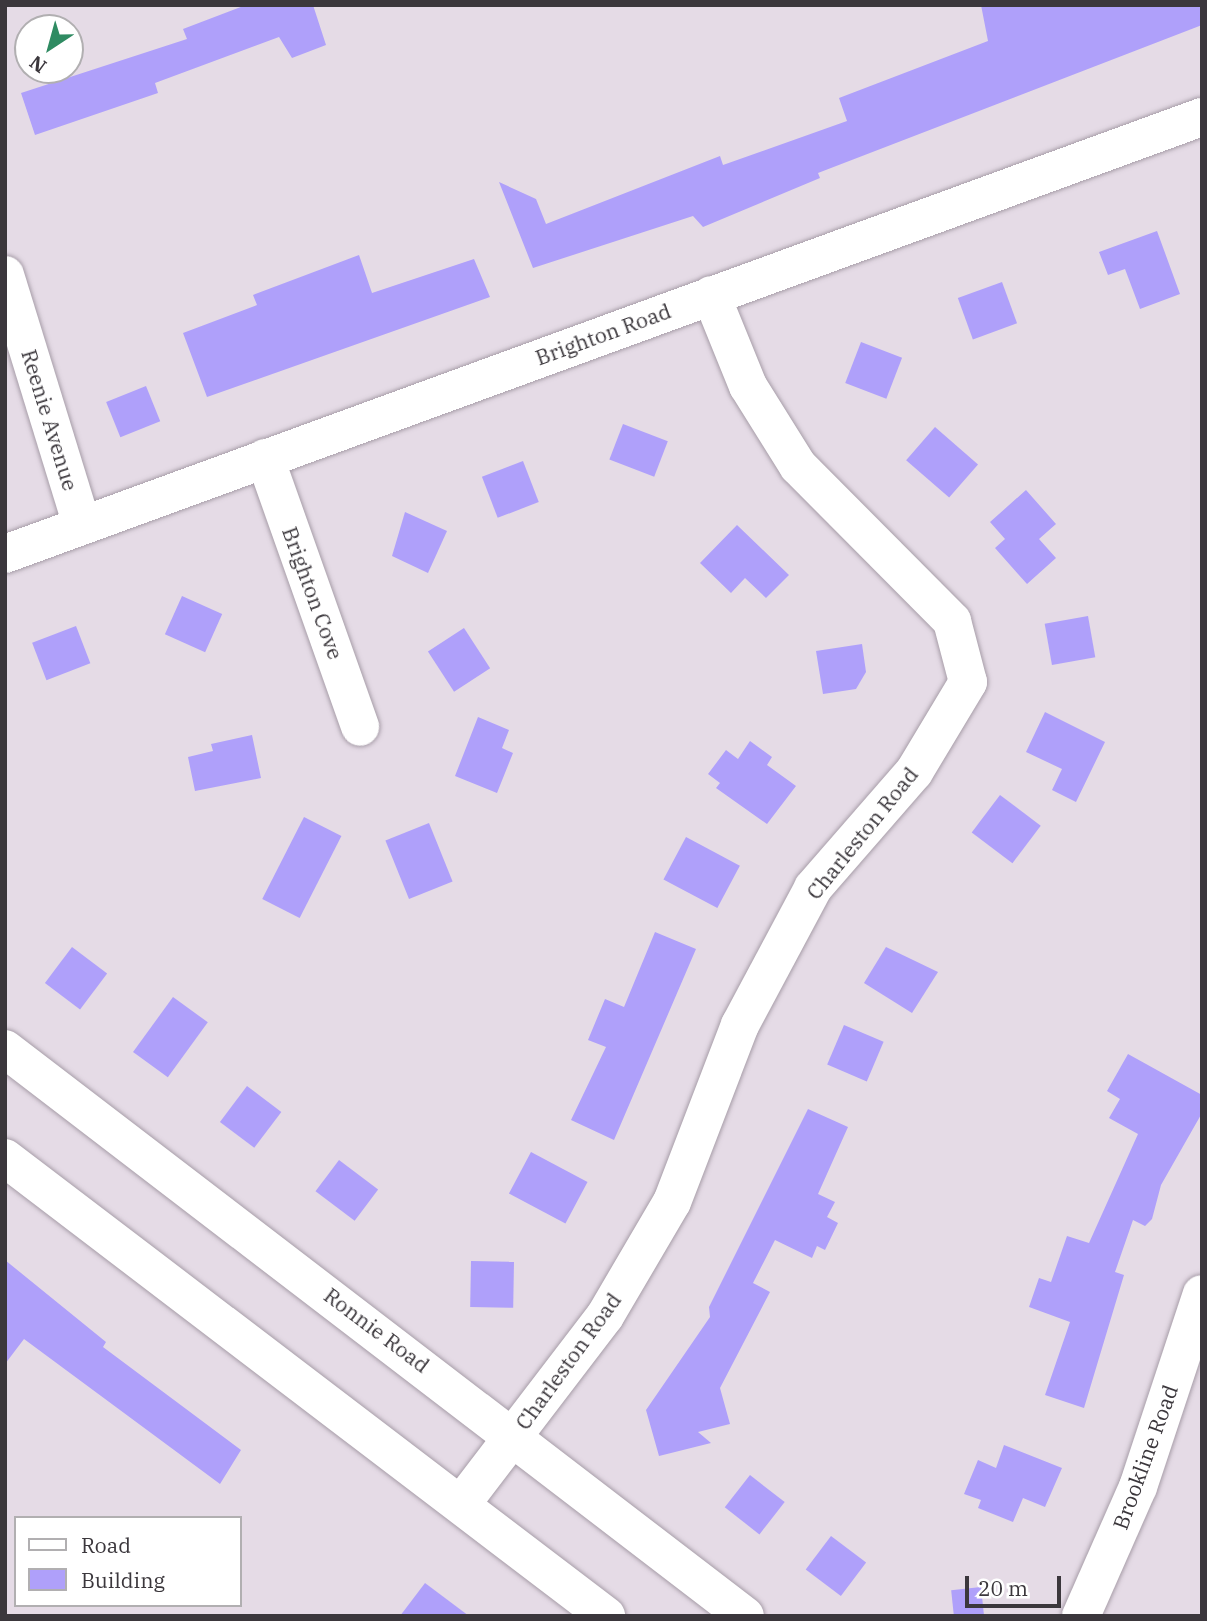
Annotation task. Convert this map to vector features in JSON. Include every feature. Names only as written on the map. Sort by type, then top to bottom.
[{"type":"street","name":"Brighton Road","points":[[5,554],[1202,117]]},
{"type":"street","name":"Reenie Avenue","points":[[5,275],[82,525]]},
{"type":"street","name":"Charleston Road","points":[[462,1503],[605,1316],[672,1202],[740,1025],[813,888],[914,772],[968,682],[952,621],[798,466],[748,386],[711,295]]},
{"type":"street","name":"Brighton Cove","points":[[265,458],[360,727]]},
{"type":"street","name":"Ronnie Road","points":[[5,1049],[514,1434],[745,1616]]},
{"type":"street","points":[[5,1158],[462,1503],[606,1616]]},
{"type":"street","name":"Brookline Road","points":[[1081,1616],[1138,1487],[1202,1294]]},
{"type":"building","points":[[246,5],[313,5],[326,45],[292,58],[279,37],[155,83],[158,93],[35,135],[21,93],[49,84],[84,84],[84,73],[187,39],[183,29]]},
{"type":"building","points":[[981,5],[1202,5],[1202,25],[818,173],[820,178],[703,227],[693,216],[533,268],[499,182],[536,199],[546,224],[720,156],[723,165],[847,121],[839,98],[988,41]]},
{"type":"building","points":[[1157,231],[1180,294],[1140,309],[1125,269],[1108,275],[1099,252]]},
{"type":"building","points":[[359,255],[372,293],[474,259],[490,297],[207,397],[183,333],[257,305],[253,295]]},
{"type":"building","points":[[1002,282],[1017,323],[973,339],[958,298]]},
{"type":"building","points":[[861,342],[902,358],[886,399],[845,383]]},
{"type":"building","points":[[146,386],[160,421],[120,437],[106,402]]},
{"type":"building","points":[[623,424],[668,441],[654,477],[609,459]]},
{"type":"building","points":[[935,427],[978,464],[949,498],[906,460]]},
{"type":"building","points":[[523,461],[539,502],[498,518],[482,477]]},
{"type":"building","points":[[1026,490],[1056,524],[1039,539],[1056,558],[1027,584],[995,548],[1005,539],[990,522]]},
{"type":"building","points":[[405,512],[447,531],[428,573],[392,556]]},
{"type":"building","points":[[737,525],[789,575],[766,598],[745,578],[731,593],[700,563]]},
{"type":"building","points":[[182,596],[222,614],[205,652],[165,634]]},
{"type":"building","points":[[1088,616],[1095,657],[1052,665],[1045,624]]},
{"type":"building","points":[[76,626],[90,663],[46,680],[32,643]]},
{"type":"building","points":[[464,628],[490,668],[454,692],[428,651]]},
{"type":"building","points":[[862,644],[866,672],[856,689],[823,694],[816,651]]},
{"type":"building","points":[[1045,712],[1105,742],[1076,802],[1052,790],[1062,769],[1026,752]]},
{"type":"building","points":[[478,717],[509,730],[502,748],[513,753],[497,793],[455,776]]},
{"type":"building","points":[[252,735],[261,778],[195,791],[188,757],[213,751],[211,744]]},
{"type":"building","points":[[750,741],[772,757],[767,765],[796,786],[767,824],[716,788],[720,783],[708,774],[726,750],[738,759]]},
{"type":"building","points":[[1000,795],[1041,826],[1012,863],[972,833]]},
{"type":"building","points":[[304,817],[341,836],[300,918],[262,899]]},
{"type":"building","points":[[429,823],[453,881],[409,899],[385,841]]},
{"type":"building","points":[[686,837],[740,866],[717,908],[663,879]]},
{"type":"building","points":[[655,932],[696,949],[614,1140],[571,1120],[606,1047],[588,1040],[605,999],[624,1007]]},
{"type":"building","points":[[72,947],[107,973],[80,1009],[45,983]]},
{"type":"building","points":[[886,947],[938,972],[912,1013],[864,983]]},
{"type":"building","points":[[173,997],[208,1022],[168,1077],[133,1052]]},
{"type":"building","points":[[844,1025],[884,1042],[867,1081],[827,1065]]},
{"type":"building","points":[[1128,1054],[1202,1095],[1202,1113],[1161,1185],[1152,1219],[1145,1226],[1133,1220],[1115,1272],[1124,1275],[1084,1408],[1045,1395],[1070,1322],[1029,1307],[1039,1278],[1051,1282],[1067,1236],[1089,1243],[1138,1134],[1109,1118],[1120,1099],[1107,1091]]},
{"type":"building","points":[[247,1086],[281,1112],[254,1148],[220,1122]]},
{"type":"building","points":[[808,1109],[848,1127],[818,1194],[835,1202],[827,1217],[838,1223],[825,1250],[817,1246],[812,1258],[775,1240],[753,1283],[770,1292],[720,1388],[730,1424],[698,1432],[711,1443],[659,1456],[646,1410],[710,1317],[709,1307]]},
{"type":"building","points":[[531,1152],[588,1182],[565,1224],[509,1193]]},
{"type":"building","points":[[339,1160],[378,1189],[355,1221],[316,1191]]},
{"type":"building","points":[[5,1260],[106,1342],[103,1347],[241,1450],[220,1484],[24,1339],[5,1364]]},
{"type":"building","points":[[471,1261],[514,1262],[513,1308],[470,1307]]},
{"type":"building","points":[[1004,1445],[1062,1468],[1045,1507],[1023,1498],[1013,1522],[978,1508],[981,1500],[964,1494],[978,1460],[996,1468]]},
{"type":"building","points":[[750,1475],[785,1502],[759,1534],[725,1507]]},
{"type":"building","points":[[831,1536],[866,1562],[841,1596],[806,1570]]},
{"type":"building","points":[[425,1583],[469,1616],[400,1616]]},
{"type":"building","points":[[981,1587],[984,1616],[954,1616],[951,1590]]}]
